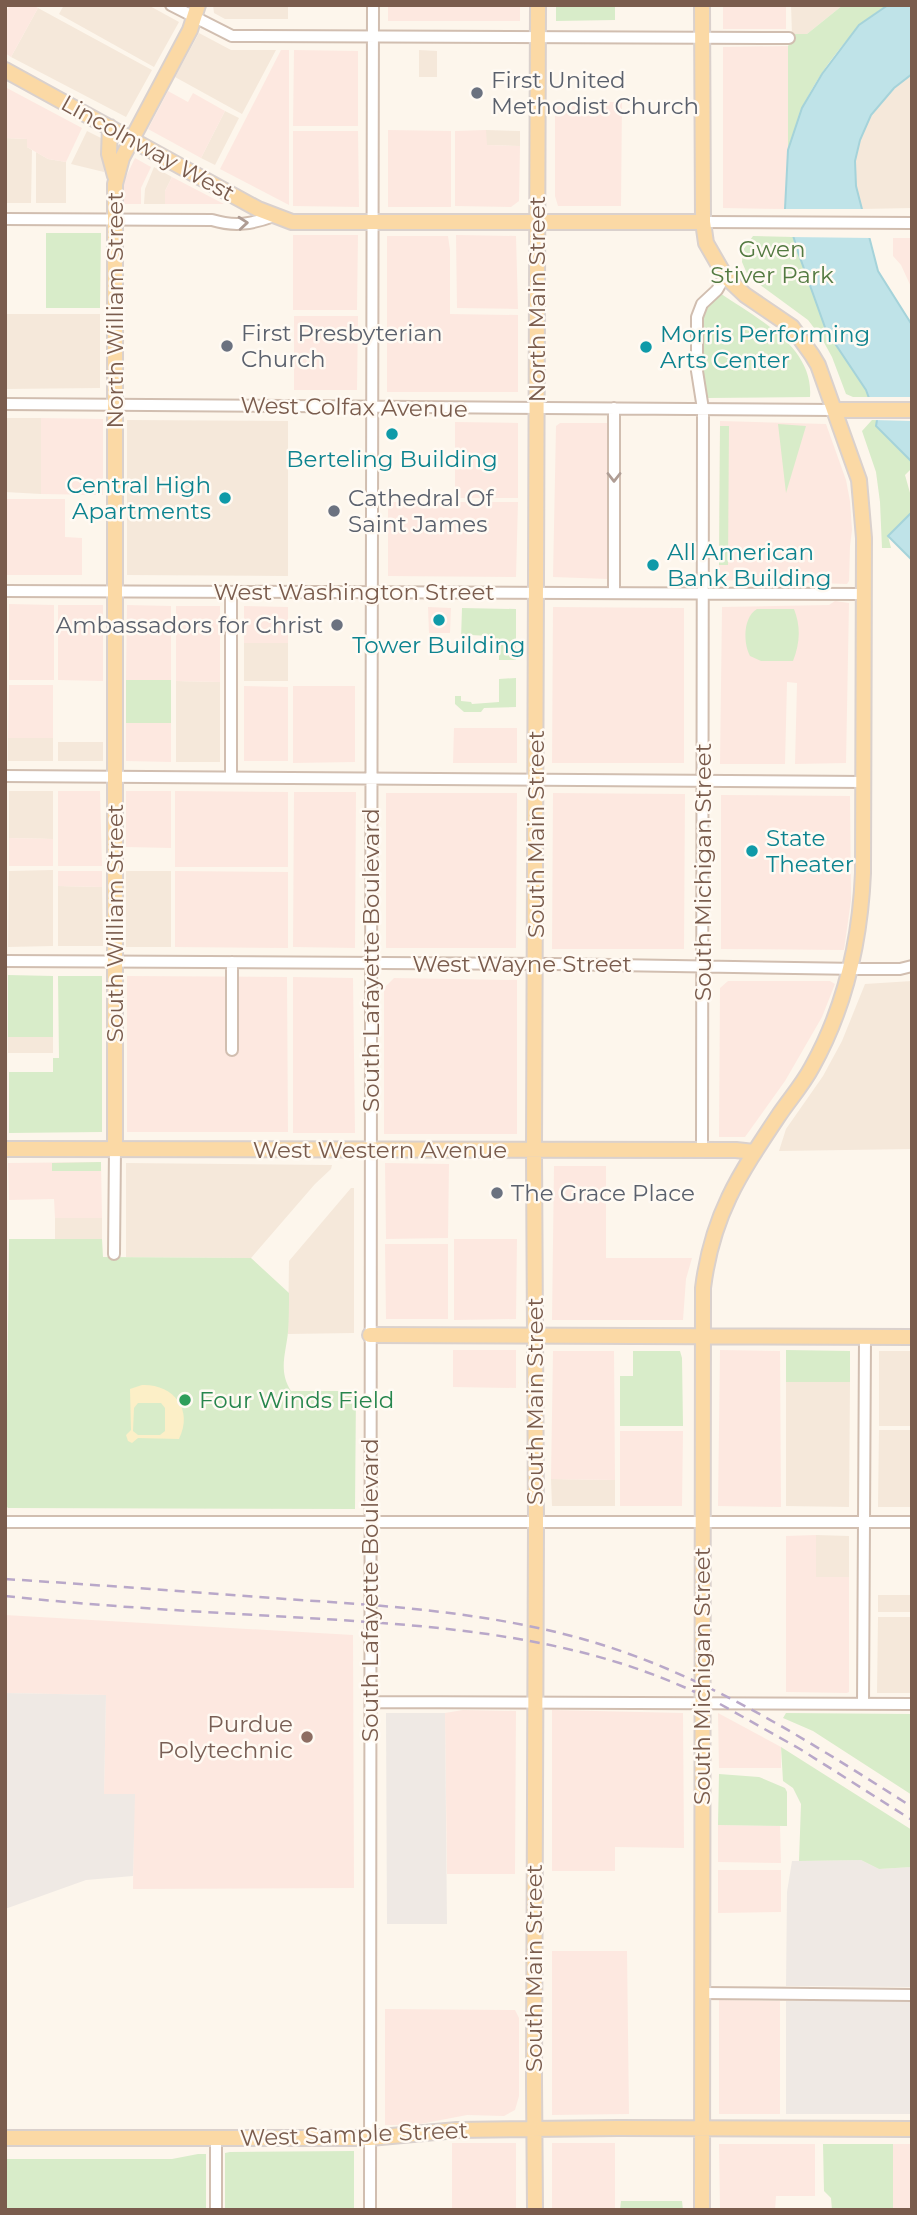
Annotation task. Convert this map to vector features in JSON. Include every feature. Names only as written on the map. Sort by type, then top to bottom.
[{"type":"main road","name":"North Main Street","points":[[536,593],[538,5]]},
{"type":"main road","name":"South Michigan Street","points":[[702,5],[703,222],[706,243],[725,276],[745,295],[779,317],[800,335],[818,365],[852,457],[861,492],[864,534],[862,894],[851,969],[844,997],[811,1069],[754,1152],[720,1215],[713,1235],[703,1288],[702,2210]]},
{"type":"main road","name":"North William Street","points":[[115,592],[116,177],[131,139],[197,12]]},
{"type":"main road","name":"Lincolnway West","points":[[5,70],[274,216],[292,222],[703,222]]},
{"type":"main road","points":[[110,127],[109,154],[116,177]]},
{"type":"main road","points":[[834,410],[912,410]]},
{"type":"main road","name":"South William Street","points":[[115,592],[115,1148]]},
{"type":"main road","name":"South Main Street","points":[[535,2210],[536,593]]},
{"type":"main road","name":"West Western Avenue","points":[[5,1149],[754,1152]]},
{"type":"main road","points":[[370,1335],[912,1338]]},
{"type":"main road","name":"West Sample Street","points":[[5,2138],[370,2138],[457,2130],[912,2130]]},
{"type":"street","points":[[171,5],[197,12],[232,36],[789,38]]},
{"type":"street","name":"South Lafayette Boulevard","points":[[370,2210],[373,5]]},
{"type":"street","points":[[5,219],[212,220],[228,224],[249,224],[274,216]]},
{"type":"street","points":[[703,222],[912,223]]},
{"type":"street","name":"South Michigan Street","points":[[702,1150],[703,409],[697,371],[697,314],[705,299],[717,290],[725,276]]},
{"type":"street","name":"West Colfax Avenue","points":[[5,404],[834,410]]},
{"type":"street","points":[[614,408],[614,593]]},
{"type":"street","name":"West Washington Street","points":[[5,591],[863,594]]},
{"type":"street","points":[[231,592],[231,777]]},
{"type":"street","points":[[5,776],[863,782]]},
{"type":"street","name":"West Wayne Street","points":[[5,961],[851,969],[912,966]]},
{"type":"street","points":[[232,962],[232,1051]]},
{"type":"street","name":"South William Street","points":[[114,1255],[115,1148]]},
{"type":"street","points":[[863,1704],[865,1337]]},
{"type":"street","points":[[5,1522],[912,1522]]},
{"type":"street","points":[[370,1702],[912,1704]]},
{"type":"street","points":[[702,1993],[912,1994]]},
{"type":"street","points":[[216,2139],[216,2210]]},
{"type":"shaded area","points":[[10,5],[33,5],[38,8],[11,57],[5,53],[5,13]]},
{"type":"shaded area","points":[[64,5],[148,5],[179,22],[154,67],[59,14]]},
{"type":"shaded area","points":[[213,5],[288,5],[288,19],[225,19],[214,13]]},
{"type":"shaded area","points":[[388,5],[520,5],[520,21],[388,21]]},
{"type":"shaded area","points":[[723,5],[786,5],[786,29],[723,29]]},
{"type":"shaded area","points":[[791,5],[843,5],[807,34],[792,34]]},
{"type":"shaded area","points":[[38,8],[152,70],[126,117],[11,57]]},
{"type":"shaded area","points":[[199,33],[231,50],[276,50],[242,114],[175,77]]},
{"type":"shaded area","points":[[788,46],[785,209],[723,208],[723,47]]},
{"type":"shaded area","points":[[281,50],[289,50],[289,205],[220,169]]},
{"type":"shaded area","points":[[294,50],[358,51],[358,126],[293,126]]},
{"type":"shaded area","points":[[419,50],[437,51],[437,77],[419,77]]},
{"type":"shaded area","points":[[912,74],[912,208],[861,209],[856,186],[855,161],[860,140],[871,115],[894,88]]},
{"type":"shaded area","points":[[5,87],[82,128],[66,162],[48,159],[27,147],[27,139],[5,138]]},
{"type":"shaded area","points":[[168,91],[188,102],[193,93],[225,111],[201,158],[148,129]]},
{"type":"shaded area","points":[[555,102],[622,102],[621,206],[558,206],[555,196]]},
{"type":"shaded area","points":[[225,111],[239,118],[215,165],[201,158]]},
{"type":"shaded area","points":[[388,130],[451,131],[451,207],[388,207]]},
{"type":"shaded area","points":[[486,130],[520,131],[520,146],[486,145]]},
{"type":"shaded area","points":[[486,130],[487,145],[520,146],[519,201],[511,207],[455,206],[455,131]]},
{"type":"shaded area","points":[[87,131],[103,139],[104,172],[71,164]]},
{"type":"shaded area","points":[[293,131],[358,131],[359,207],[293,206]]},
{"type":"shaded area","points":[[5,138],[27,139],[27,147],[32,150],[31,203],[5,203]]},
{"type":"shaded area","points":[[36,152],[48,159],[66,162],[66,203],[36,203]]},
{"type":"shaded area","points":[[135,158],[151,167],[141,188],[141,204],[123,204],[123,183]]},
{"type":"shaded area","points":[[154,167],[172,177],[165,191],[165,204],[144,204],[145,189]]},
{"type":"shaded area","points":[[172,177],[224,204],[165,204],[165,191]]},
{"type":"shaded area","points":[[293,235],[358,235],[357,310],[293,310]]},
{"type":"shaded area","points":[[456,235],[516,236],[518,309],[457,308]]},
{"type":"shaded area","points":[[387,236],[448,236],[450,314],[518,315],[518,392],[387,392]]},
{"type":"shaded area","points":[[893,238],[912,238],[912,289],[901,265],[893,256]]},
{"type":"shaded area","points":[[5,314],[100,314],[100,388],[5,389]]},
{"type":"shaded area","points":[[294,316],[358,316],[357,390],[294,390]]},
{"type":"shaded area","points":[[5,418],[41,418],[41,494],[5,492]]},
{"type":"shaded area","points":[[41,418],[103,419],[103,495],[41,494]]},
{"type":"shaded area","points":[[127,420],[288,421],[288,576],[127,575]]},
{"type":"shaded area","points":[[720,421],[826,424],[846,480],[850,501],[852,530],[847,584],[719,580]]},
{"type":"shaded area","points":[[455,422],[518,423],[518,498],[455,498]]},
{"type":"shaded area","points":[[560,423],[607,423],[608,579],[553,577],[556,426]]},
{"type":"shaded area","points":[[5,499],[65,499],[65,537],[82,538],[82,575],[5,575]]},
{"type":"shaded area","points":[[388,502],[518,502],[516,577],[388,576]]},
{"type":"shaded area","points":[[835,601],[849,603],[846,763],[795,764],[797,683],[787,682],[785,764],[720,764],[722,607],[829,605]]},
{"type":"shaded area","points":[[9,604],[54,605],[54,680],[9,680]]},
{"type":"shaded area","points":[[58,605],[103,605],[103,681],[58,680]]},
{"type":"shaded area","points":[[127,605],[171,606],[171,680],[126,680]]},
{"type":"shaded area","points":[[176,606],[220,606],[220,682],[176,681]]},
{"type":"shaded area","points":[[244,606],[288,607],[288,643],[244,643]]},
{"type":"shaded area","name":"Tower Building","points":[[428,607],[451,608],[450,633],[429,633]]},
{"type":"shaded area","points":[[553,607],[684,608],[684,763],[552,763]]},
{"type":"shaded area","points":[[244,643],[288,643],[288,681],[244,681]]},
{"type":"shaded area","points":[[176,681],[220,682],[220,762],[176,762]]},
{"type":"shaded area","points":[[9,685],[53,685],[53,738],[8,738]]},
{"type":"shaded area","points":[[244,686],[288,687],[288,761],[244,761]]},
{"type":"shaded area","points":[[293,686],[355,686],[355,762],[293,763]]},
{"type":"shaded area","points":[[126,723],[171,723],[171,762],[126,761]]},
{"type":"shaded area","points":[[454,728],[517,728],[517,763],[453,763]]},
{"type":"shaded area","points":[[8,738],[53,738],[53,761],[8,761]]},
{"type":"shaded area","points":[[58,742],[103,742],[103,761],[58,761]]},
{"type":"shaded area","points":[[9,791],[53,791],[53,839],[9,838]]},
{"type":"shaded area","points":[[58,791],[100,791],[102,866],[58,866]]},
{"type":"shaded area","points":[[126,791],[171,791],[171,848],[126,847]]},
{"type":"shaded area","points":[[175,791],[288,792],[288,867],[175,867]]},
{"type":"shaded area","points":[[294,792],[356,792],[355,948],[293,947]]},
{"type":"shaded area","points":[[386,793],[517,793],[516,948],[386,948]]},
{"type":"shaded area","points":[[553,793],[685,794],[684,949],[552,949]]},
{"type":"shaded area","points":[[721,795],[850,796],[851,900],[844,950],[721,949]]},
{"type":"shaded area","points":[[9,838],[53,839],[53,866],[9,866]]},
{"type":"shaded area","points":[[53,870],[53,946],[8,947],[9,871]]},
{"type":"shaded area","points":[[58,871],[102,871],[102,887],[58,886]]},
{"type":"shaded area","points":[[126,871],[171,871],[171,947],[126,947]]},
{"type":"shaded area","points":[[175,871],[288,872],[288,948],[175,947]]},
{"type":"shaded area","points":[[58,886],[102,887],[103,946],[58,946]]},
{"type":"shaded area","points":[[127,976],[287,977],[288,1132],[127,1132]]},
{"type":"shaded area","points":[[293,977],[353,978],[355,1133],[293,1133]]},
{"type":"shaded area","points":[[394,978],[517,980],[517,1134],[384,1134],[384,988]]},
{"type":"shaded area","points":[[728,981],[830,981],[835,984],[822,1017],[785,1081],[745,1137],[719,1137],[720,988]]},
{"type":"shaded area","points":[[912,981],[912,1149],[779,1151],[786,1129],[823,1076],[842,1041],[865,984]]},
{"type":"shaded area","points":[[8,1037],[53,1037],[53,1053],[8,1053]]},
{"type":"shaded area","points":[[101,1162],[102,1218],[55,1218],[54,1199],[9,1200],[8,1163]]},
{"type":"shaded area","points":[[126,1163],[332,1165],[251,1258],[126,1257]]},
{"type":"shaded area","points":[[385,1163],[449,1164],[448,1238],[386,1239]]},
{"type":"shaded area","points":[[554,1166],[606,1166],[606,1258],[692,1258],[686,1279],[683,1320],[552,1320]]},
{"type":"shaded area","points":[[351,1188],[354,1188],[354,1333],[288,1334],[289,1261]]},
{"type":"shaded area","points":[[55,1218],[102,1218],[102,1239],[55,1239]]},
{"type":"shaded area","points":[[454,1239],[517,1239],[516,1319],[454,1320]]},
{"type":"shaded area","points":[[385,1244],[448,1244],[448,1319],[386,1319]]},
{"type":"shaded area","points":[[453,1350],[516,1350],[516,1388],[453,1387]]},
{"type":"shaded area","points":[[720,1350],[780,1351],[781,1507],[718,1506]]},
{"type":"shaded area","points":[[553,1351],[614,1351],[615,1480],[551,1479]]},
{"type":"shaded area","points":[[879,1351],[912,1351],[912,1426],[879,1426]]},
{"type":"shaded area","points":[[786,1382],[850,1382],[849,1507],[786,1506]]},
{"type":"shaded area","points":[[879,1430],[912,1430],[912,1507],[878,1507]]},
{"type":"shaded area","points":[[620,1431],[683,1431],[682,1506],[620,1506]]},
{"type":"shaded area","points":[[551,1479],[615,1480],[615,1506],[552,1506]]},
{"type":"shaded area","points":[[816,1535],[849,1536],[849,1577],[815,1577]]},
{"type":"shaded area","points":[[816,1535],[816,1577],[849,1577],[847,1693],[786,1692],[786,1536]]},
{"type":"shaded area","points":[[878,1595],[912,1595],[912,1612],[878,1612]]},
{"type":"shaded area","points":[[5,1615],[353,1635],[354,1888],[133,1889],[134,1795],[104,1794],[106,1695],[5,1693]]},
{"type":"shaded area","points":[[878,1617],[912,1617],[912,1693],[877,1693]]},
{"type":"shaded area","points":[[5,1693],[106,1695],[104,1794],[135,1794],[133,1876],[86,1880],[5,1909]]},
{"type":"shaded area","points":[[463,1710],[516,1711],[515,1874],[447,1874],[445,1713]]},
{"type":"shaded area","points":[[552,1710],[683,1713],[684,1848],[615,1847],[615,1871],[552,1871]]},
{"type":"shaded area","points":[[386,1713],[445,1713],[447,1924],[387,1924]]},
{"type":"shaded area","points":[[718,1713],[781,1747],[781,1768],[719,1768]]},
{"type":"shaded area","points":[[718,1825],[780,1826],[781,1863],[718,1862]]},
{"type":"shaded area","points":[[861,1860],[879,1869],[912,1867],[912,1987],[786,1986],[787,1892],[792,1861]]},
{"type":"shaded area","points":[[718,1870],[781,1870],[781,1912],[718,1913]]},
{"type":"shaded area","points":[[552,1951],[627,1951],[629,2114],[552,2115]]},
{"type":"shaded area","points":[[719,2000],[780,2001],[780,2114],[719,2114]]},
{"type":"shaded area","points":[[786,2001],[912,2001],[912,2114],[786,2114]]},
{"type":"shaded area","points":[[385,2009],[515,2010],[519,2018],[519,2096],[515,2110],[504,2116],[467,2115],[415,2125],[385,2125]]},
{"type":"shaded area","points":[[452,2143],[516,2143],[516,2210],[452,2210]]},
{"type":"shaded area","points":[[552,2143],[615,2143],[615,2210],[552,2210]]},
{"type":"shaded area","points":[[719,2144],[815,2144],[815,2196],[776,2196],[775,2210],[720,2210]]},
{"type":"shaded area","points":[[893,2144],[912,2144],[912,2210],[893,2210]]},
{"type":"green space","points":[[556,5],[615,5],[615,20],[556,21]]},
{"type":"green space","points":[[843,5],[888,5],[850,36],[827,66],[808,96],[788,150],[788,46],[792,34],[807,34]]},
{"type":"green space","points":[[46,233],[101,233],[100,308],[46,308]]},
{"type":"green space","name":"Gwen Stiver Park","points":[[753,236],[794,237],[826,330],[870,397],[853,397],[846,394],[832,357],[808,320],[748,276],[742,262],[743,250]]},
{"type":"green space","points":[[720,293],[765,323],[793,348],[809,379],[810,397],[707,398],[700,353],[701,316],[706,304]]},
{"type":"green space","points":[[872,420],[877,420],[876,426],[912,462],[912,468],[905,475],[912,500],[912,512],[888,536],[891,548],[882,548],[876,472],[862,431]]},
{"type":"green space","points":[[778,424],[806,426],[786,493]]},
{"type":"green space","points":[[720,426],[729,426],[728,565],[719,565]]},
{"type":"green space","points":[[462,608],[516,609],[516,660],[499,660],[499,639],[471,635],[471,639],[461,639]]},
{"type":"green space","points":[[757,609],[794,609],[799,635],[793,661],[761,661],[750,656],[746,644],[747,624]]},
{"type":"green space","points":[[516,678],[516,707],[464,712],[455,704],[455,696],[461,696],[461,701],[472,704],[499,702],[499,679]]},
{"type":"green space","points":[[126,680],[171,680],[171,723],[126,723]]},
{"type":"green space","points":[[8,975],[53,976],[53,1037],[8,1037]]},
{"type":"green space","points":[[58,976],[102,976],[102,1132],[9,1133],[9,1072],[53,1072],[53,1058],[59,1058]]},
{"type":"green space","points":[[101,1162],[101,1171],[52,1171],[52,1163]]},
{"type":"green space","points":[[9,1239],[102,1239],[103,1257],[251,1258],[289,1293],[284,1369],[291,1391],[356,1391],[355,1509],[8,1508]]},
{"type":"green space","points":[[786,1350],[850,1351],[850,1382],[786,1382]]},
{"type":"green space","points":[[633,1351],[680,1351],[683,1426],[620,1426],[620,1376],[633,1376]]},
{"type":"green space","points":[[786,1713],[912,1714],[912,1795],[813,1731],[783,1718]]},
{"type":"green space","points":[[781,1747],[912,1830],[912,1867],[879,1869],[861,1860],[799,1861],[801,1804],[793,1788],[783,1781]]},
{"type":"green space","points":[[719,1774],[759,1777],[785,1788],[787,1826],[718,1825]]},
{"type":"green space","points":[[823,2144],[893,2144],[893,2210],[832,2210],[831,2198],[824,2191]]},
{"type":"green space","points":[[354,2151],[354,2210],[225,2210],[225,2153]]},
{"type":"green space","points":[[206,2154],[206,2210],[5,2210],[5,2159],[172,2159]]},
{"type":"green space","points":[[621,2201],[682,2201],[683,2210],[620,2210]]},
{"type":"sand","points":[[142,1385],[153,1386],[163,1389],[178,1400],[184,1418],[179,1439],[138,1438],[132,1443],[128,1441],[126,1435],[131,1430],[130,1389]],"holes":[[[138,1403],[161,1403],[165,1408],[165,1431],[160,1435],[138,1435],[133,1431],[134,1408]]]},
{"type":"water","points":[[888,5],[912,5],[912,74],[894,88],[871,115],[860,140],[855,161],[856,186],[878,271],[912,325],[912,462],[876,426],[877,420],[866,390],[826,330],[785,209],[788,150],[802,108],[822,74],[859,25]]},
{"type":"water","points":[[912,512],[912,560],[888,536]]},
{"type":"pier","points":[[782,209],[865,209],[872,238],[790,237]]},
{"type":"pier","points":[[866,397],[912,397],[912,421],[873,420]]},
{"type":"railway","points":[[5,1579],[408,1608],[489,1619],[569,1635],[650,1662],[728,1697],[803,1739],[912,1807]]},
{"type":"railway","points":[[5,1596],[455,1630],[553,1646],[601,1658],[695,1692]]},
{"type":"railway","points":[[720,1704],[800,1749],[912,1820]]},
{"type":"place","name":"First United Methodist Church","points":[[477,93]]},
{"type":"place","name":"First Presbyterian Church","points":[[227,346]]},
{"type":"place","name":"Morris Performing Arts Center","points":[[646,347]]},
{"type":"place","name":"Berteling Building","points":[[392,434]]},
{"type":"place","name":"Central High Apartments","points":[[225,498]]},
{"type":"place","name":"Cathedral Of Saint James","points":[[334,511]]},
{"type":"place","name":"All American Bank Building","points":[[653,565]]},
{"type":"place","name":"Tower Building","points":[[439,620]]},
{"type":"place","name":"Ambassadors for Christ","points":[[337,625]]},
{"type":"place","name":"State Theater","points":[[752,851]]},
{"type":"place","name":"The Grace Place","points":[[497,1193]]},
{"type":"place","name":"Four Winds Field","points":[[185,1400]]},
{"type":"place","name":"Purdue Polytechnic","points":[[307,1737]]}]
